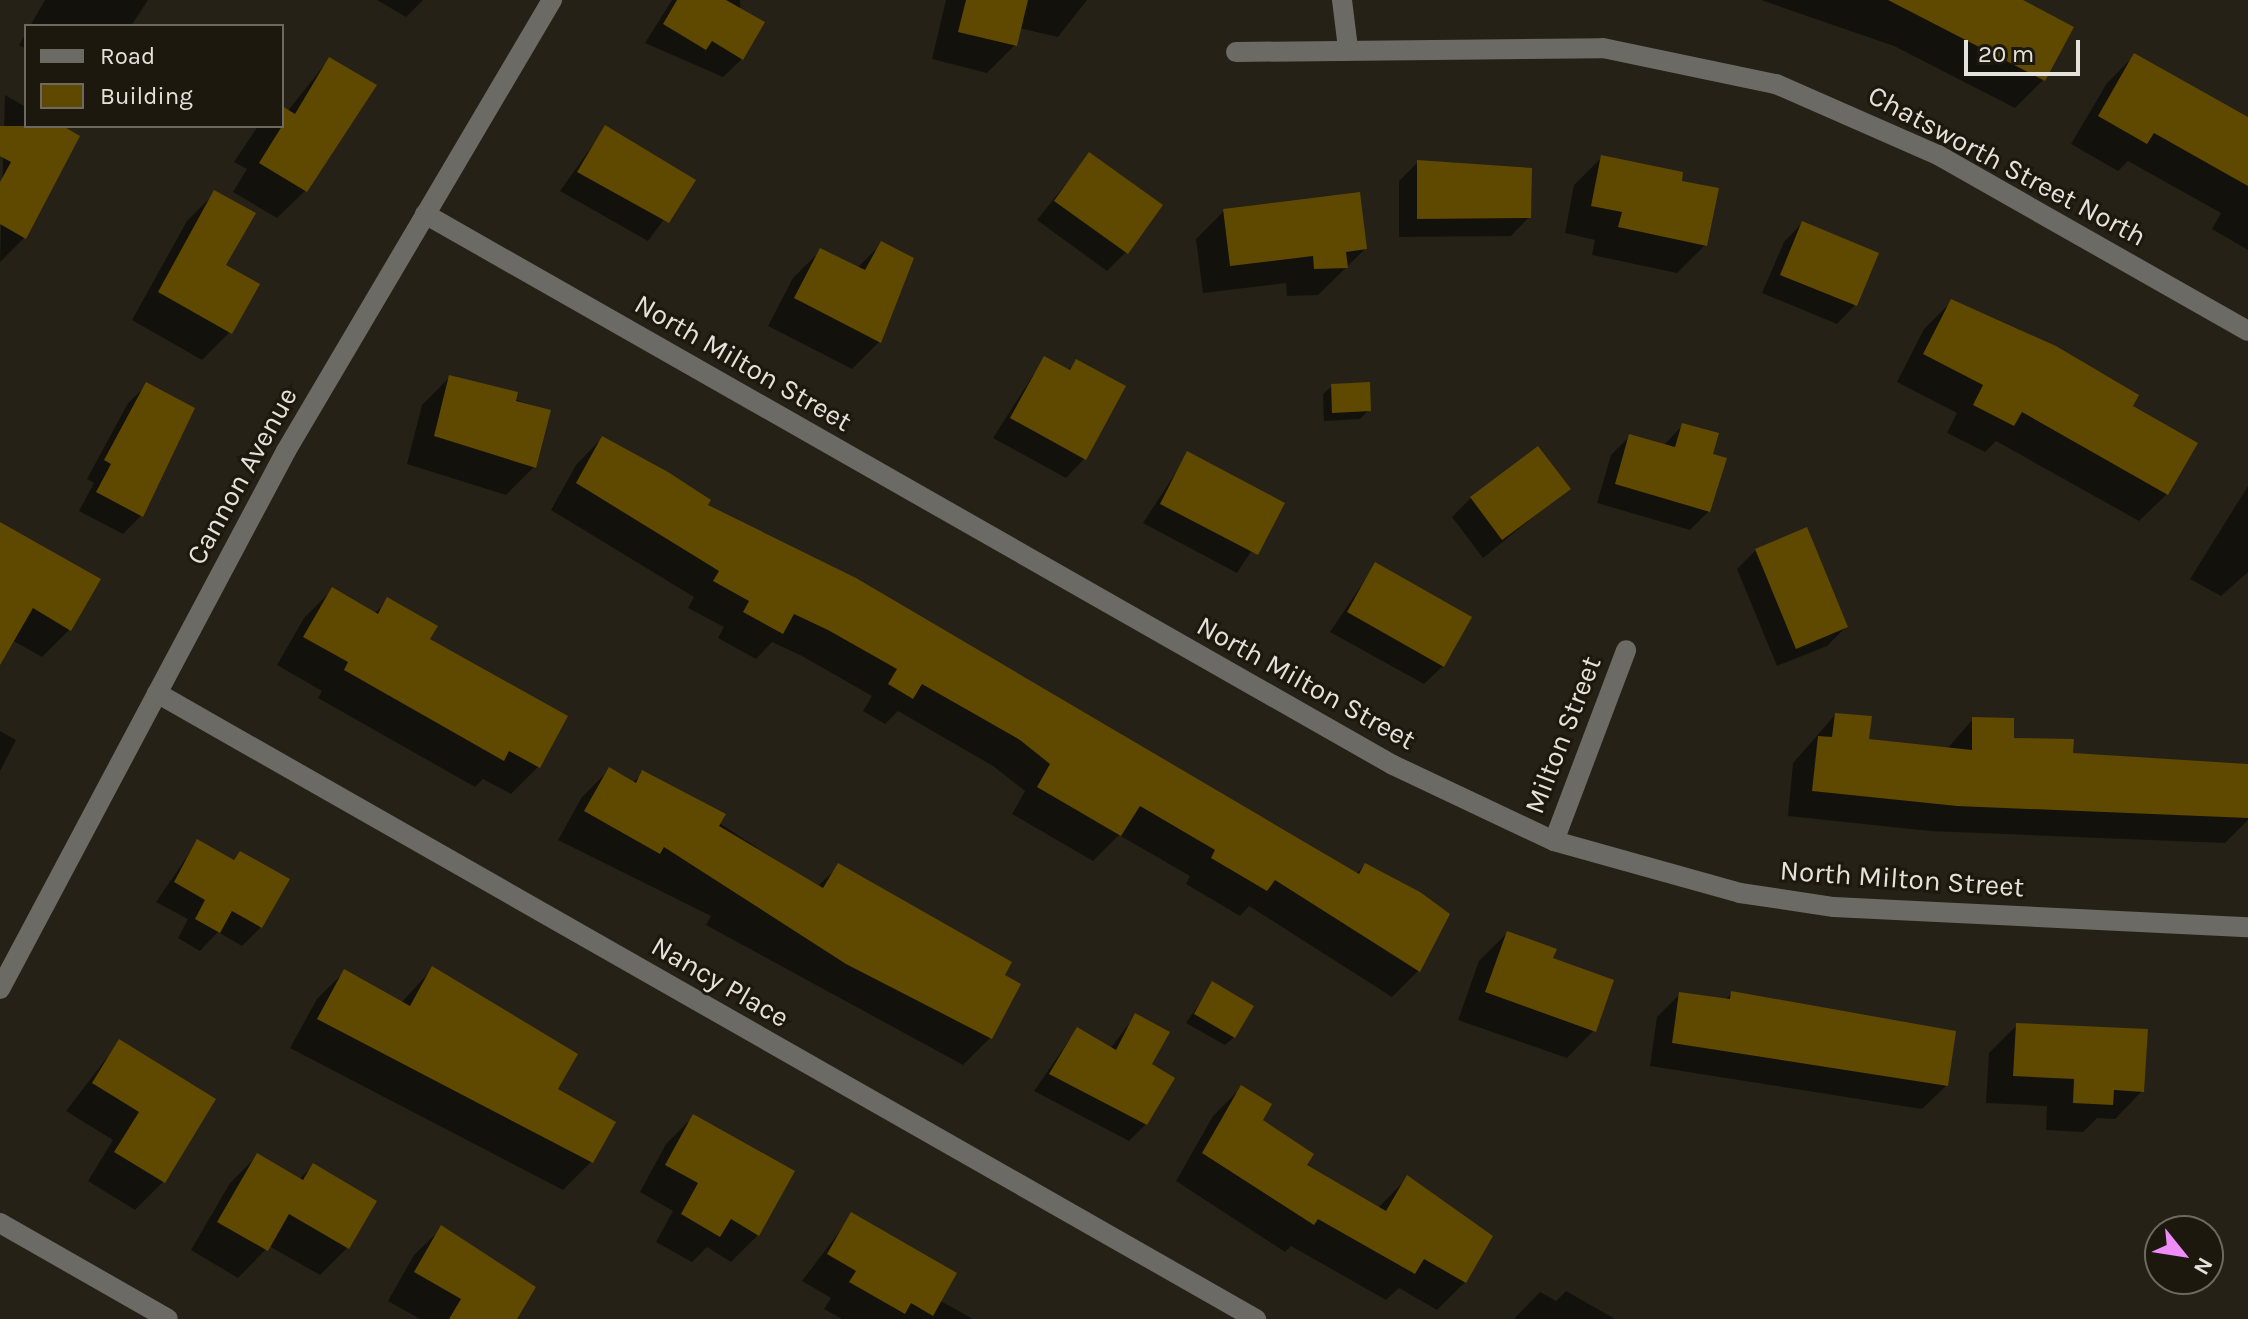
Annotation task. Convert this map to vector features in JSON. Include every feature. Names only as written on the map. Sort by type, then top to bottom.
[{"type":"street","name":"Cannon Avenue","points":[[0,989],[286,451],[552,0]]},
{"type":"street","points":[[1342,0],[1348,48]]},
{"type":"street","name":"Chatsworth Street North","points":[[1236,52],[1348,48],[1603,48],[1776,84],[1938,155],[2248,331]]},
{"type":"street","name":"North Milton Street","points":[[425,214],[1393,765],[1554,841],[1698,883],[1834,907],[2248,927]]},
{"type":"street","name":"Milton Street","points":[[1554,841],[1626,650]]},
{"type":"street","name":"Nancy Place","points":[[157,693],[1256,1319]]},
{"type":"street","points":[[0,1223],[168,1319]]},
{"type":"building","points":[[677,0],[726,0],[765,22],[743,60],[712,41],[706,50],[663,24]]},
{"type":"building","points":[[966,0],[1028,0],[1017,46],[958,32]]},
{"type":"building","points":[[1888,0],[2023,0],[2074,27],[2045,81]]},
{"type":"building","points":[[2134,53],[2248,117],[2248,186],[2154,133],[2147,144],[2098,116]]},
{"type":"building","points":[[329,57],[377,85],[307,192],[259,163],[281,128],[284,128],[284,107],[295,114]]},
{"type":"building","points":[[605,125],[696,180],[669,223],[577,172]]},
{"type":"building","points":[[0,126],[66,128],[80,136],[26,239],[0,224],[0,182],[11,162],[0,156]]},
{"type":"building","points":[[1089,152],[1163,205],[1128,254],[1054,201]]},
{"type":"building","points":[[1601,155],[1683,172],[1682,181],[1719,188],[1707,246],[1618,227],[1622,212],[1591,206]]},
{"type":"building","points":[[1417,160],[1532,168],[1531,218],[1417,219]]},
{"type":"building","points":[[214,190],[256,213],[226,265],[260,284],[232,334],[158,292]]},
{"type":"building","points":[[1360,192],[1367,249],[1346,252],[1348,268],[1314,269],[1313,256],[1230,266],[1223,209]]},
{"type":"building","points":[[1802,221],[1879,253],[1857,306],[1780,275]]},
{"type":"building","points":[[881,241],[914,258],[881,343],[794,298],[820,248],[865,270]]},
{"type":"building","points":[[1951,299],[2056,346],[2139,395],[2133,406],[2198,443],[2168,495],[2022,412],[2014,426],[1973,405],[1983,385],[1923,354]]},
{"type":"building","points":[[1044,356],[1070,370],[1076,359],[1126,386],[1086,460],[1010,418]]},
{"type":"building","points":[[449,375],[518,392],[516,401],[551,410],[536,468],[434,436]]},
{"type":"building","points":[[146,382],[195,408],[143,517],[96,492],[111,464],[104,460]]},
{"type":"building","points":[[1370,382],[1371,411],[1332,413],[1331,384]]},
{"type":"building","points":[[1682,423],[1719,433],[1713,454],[1727,458],[1710,512],[1615,484],[1629,434],[1675,447]]},
{"type":"building","points":[[602,436],[668,472],[711,500],[708,505],[856,578],[1359,874],[1365,863],[1420,892],[1450,914],[1420,972],[1275,880],[1267,891],[1211,858],[1215,850],[1140,806],[1121,836],[1037,787],[1050,764],[1020,740],[922,684],[913,699],[888,684],[897,669],[828,630],[794,614],[783,634],[743,612],[749,601],[713,581],[719,571],[576,483]]},
{"type":"building","points":[[1538,446],[1571,489],[1502,540],[1470,497]]},
{"type":"building","points":[[1187,451],[1285,503],[1258,555],[1160,504]]},
{"type":"building","points":[[0,522],[101,579],[71,631],[33,608],[0,665]]},
{"type":"building","points":[[1807,527],[1848,627],[1796,649],[1755,549]]},
{"type":"building","points":[[1375,562],[1472,617],[1444,667],[1347,612]]},
{"type":"building","points":[[332,587],[378,614],[387,597],[438,626],[430,639],[568,716],[540,768],[509,751],[504,761],[344,670],[348,662],[303,637]]},
{"type":"building","points":[[1835,713],[1872,716],[1869,739],[1972,750],[1972,717],[2014,718],[2014,738],[2074,739],[2073,753],[2248,764],[2248,818],[1957,806],[1812,791],[1818,736],[1832,737]]},
{"type":"building","points":[[609,767],[636,783],[642,770],[726,814],[719,826],[823,888],[838,863],[1012,962],[1005,975],[1021,984],[992,1039],[846,964],[664,847],[660,854],[584,811]]},
{"type":"building","points":[[197,839],[234,860],[240,851],[290,879],[262,928],[232,911],[220,933],[195,919],[205,900],[174,882]]},
{"type":"building","points":[[1507,931],[1557,949],[1553,958],[1614,980],[1596,1032],[1485,992]]},
{"type":"building","points":[[432,966],[578,1054],[558,1089],[616,1122],[593,1163],[317,1019],[344,969],[410,1006]]},
{"type":"building","points":[[1212,981],[1254,1006],[1235,1038],[1194,1014]]},
{"type":"building","points":[[1731,991],[1956,1031],[1948,1086],[1672,1043],[1679,992],[1730,999]]},
{"type":"building","points":[[1135,1013],[1170,1032],[1152,1064],[1175,1078],[1147,1125],[1049,1074],[1077,1027],[1116,1050]]},
{"type":"building","points":[[2016,1023],[2148,1029],[2144,1092],[2114,1090],[2113,1105],[2073,1103],[2074,1079],[2013,1076]]},
{"type":"building","points":[[119,1039],[216,1099],[165,1183],[114,1152],[139,1112],[92,1083]]},
{"type":"building","points":[[1241,1085],[1272,1104],[1263,1120],[1314,1154],[1307,1165],[1386,1211],[1407,1175],[1493,1236],[1466,1283],[1424,1259],[1415,1274],[1318,1219],[1314,1225],[1202,1153]]},
{"type":"building","points":[[693,1114],[795,1171],[759,1236],[731,1219],[720,1237],[681,1214],[698,1183],[665,1165]]},
{"type":"building","points":[[257,1153],[303,1180],[313,1163],[377,1201],[349,1249],[289,1214],[268,1251],[217,1222]]},
{"type":"building","points":[[851,1212],[957,1273],[933,1316],[911,1303],[905,1314],[849,1282],[856,1271],[827,1254]]},
{"type":"building","points":[[441,1225],[536,1287],[517,1319],[449,1319],[461,1299],[414,1272]]}]
